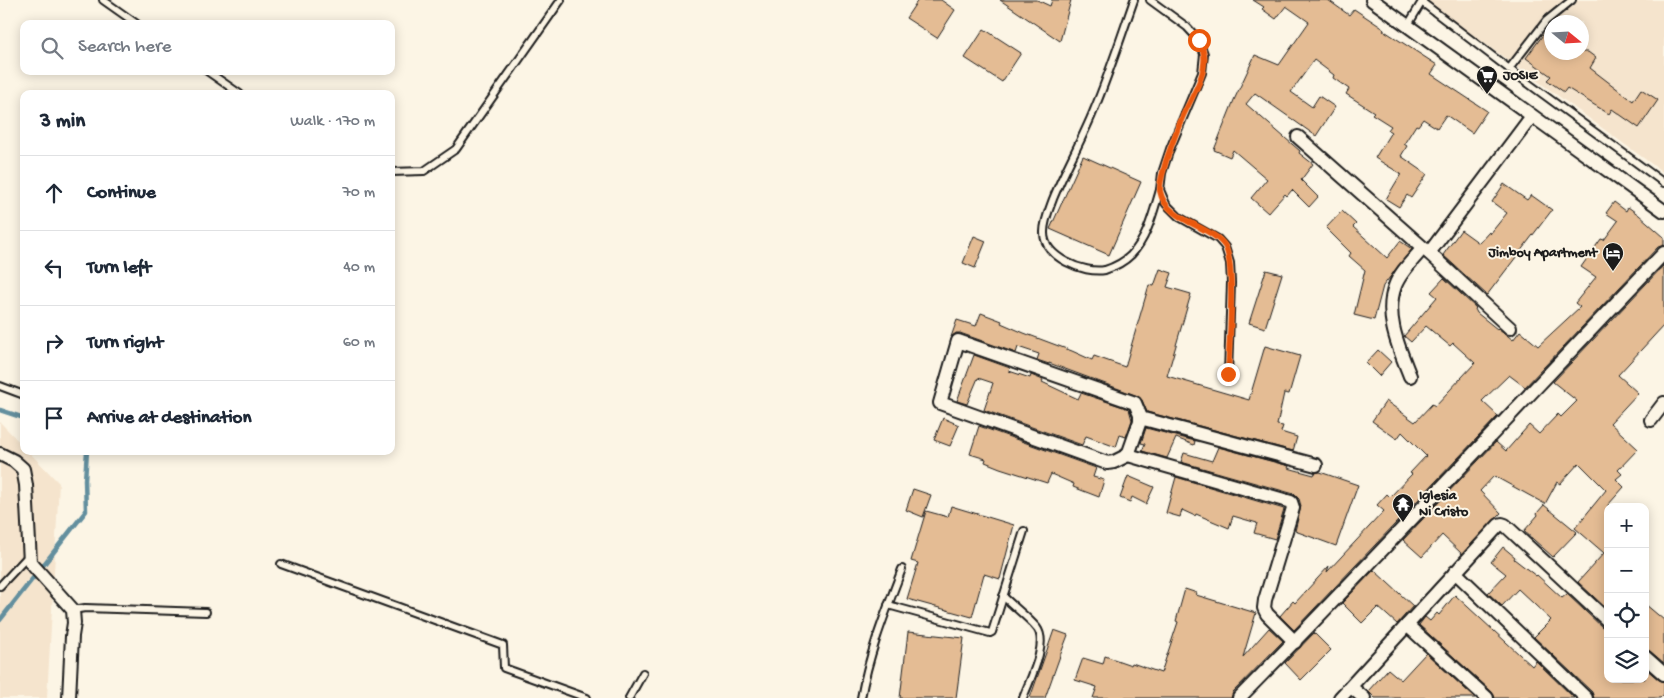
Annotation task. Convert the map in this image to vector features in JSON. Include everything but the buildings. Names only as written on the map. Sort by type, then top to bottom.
[{"type":"street","points":[[1372,0],[1664,211]]},
{"type":"street","points":[[1410,376],[1394,334],[1391,315],[1392,299],[1396,284],[1426,251],[1532,116]]},
{"type":"street","points":[[1298,137],[1510,328]]},
{"type":"street","points":[[1239,698],[1295,642],[1664,253]]},
{"type":"street","points":[[1128,455],[1140,418],[1136,405],[1132,402],[958,342],[940,403],[1108,463],[1128,455],[1291,502],[1293,508],[1264,608],[1267,614],[1295,642]]},
{"type":"street","points":[[1651,420],[1664,403]]},
{"type":"street","points":[[1140,418],[1316,465]]},
{"type":"street","points":[[0,454],[14,461],[23,469],[26,485],[29,558],[42,577],[73,610],[74,623],[69,698]]},
{"type":"street","points":[[1340,698],[1499,525],[1502,524],[1604,618]]},
{"type":"street","points":[[1456,572],[1586,698]]},
{"type":"street","points":[[1408,625],[1487,698]]},
{"type":"street","points":[[1649,661],[1664,674]]},
{"type":"street","points":[[1351,687],[1364,698]]},
{"type":"lane","points":[[103,0],[131,20]]},
{"type":"lane","points":[[395,172],[424,171],[456,149],[561,0]]},
{"type":"lane","points":[[1134,0],[1094,110],[1061,179],[1047,215],[1043,233],[1046,243],[1058,258],[1072,265],[1090,270],[1104,270],[1116,266],[1130,256],[1140,244],[1148,228],[1170,149],[1202,72],[1204,54],[1199,40],[1187,27],[1150,0]]},
{"type":"lane","points":[[1560,0],[1560,8]]},
{"type":"lane","points":[[1560,8],[1566,0]]},
{"type":"lane","points":[[1509,69],[1546,21],[1572,0]]},
{"type":"lane","points":[[1408,25],[1423,1],[1509,69],[1664,183]]},
{"type":"lane","points":[[213,75],[234,90]]},
{"type":"lane","points":[[1160,190],[1166,204],[1179,217],[1218,239],[1225,247],[1230,263],[1231,283],[1228,374]]},
{"type":"lane","points":[[0,386],[20,394]]},
{"type":"lane","points":[[888,605],[992,632],[1024,531]]},
{"type":"lane","points":[[0,586],[29,558]]},
{"type":"lane","points":[[281,564],[503,645],[504,668],[587,698]]},
{"type":"lane","points":[[861,698],[866,672],[902,569]]},
{"type":"lane","points":[[1003,596],[1037,629],[1041,639],[1040,651],[1023,698]]},
{"type":"lane","points":[[73,610],[85,608],[206,612]]},
{"type":"lane","points":[[630,698],[643,673]]},
{"type":"shaded area","points":[[1423,0],[1664,0],[1664,173],[1557,95]]},
{"type":"shaded area","points":[[0,422],[20,443],[20,455],[32,455],[59,483],[47,698],[0,698]]},
{"type":"waterway","points":[[0,410],[20,417]]},
{"type":"waterway","points":[[0,620],[86,511],[87,455]]},
{"type":"place","name":"JOSIE","points":[[1487,95]]},
{"type":"place","name":"Jimboy Apartment","points":[[1613,272]]},
{"type":"place","name":"Iglesia Ni Cristo","points":[[1403,523]]},
{"type":"route","points":[[1199,40],[1204,54],[1202,72],[1170,149],[1162,173],[1160,190],[1166,204],[1179,217],[1218,239],[1225,247],[1230,263],[1231,283],[1228,374]]}]
